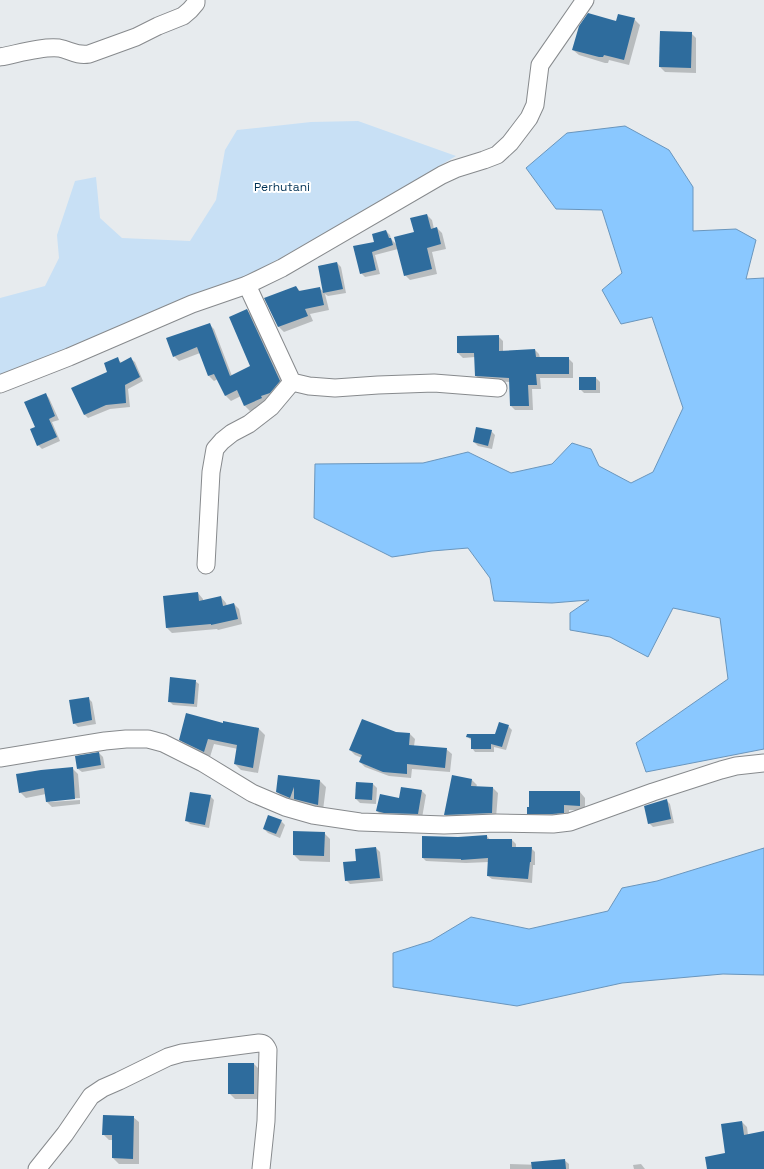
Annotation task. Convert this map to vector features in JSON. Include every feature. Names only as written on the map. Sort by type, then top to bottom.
[{"type":"street","points":[[0,58],[48,48],[60,48],[81,55],[89,54],[136,37],[182,16],[190,10],[196,3],[196,0]]},
{"type":"street","points":[[0,384],[69,357],[192,304],[247,285],[282,268],[442,174],[497,155],[510,143],[529,118],[535,105],[540,65],[586,0]]},
{"type":"street","points":[[247,285],[292,382]]},
{"type":"street","points":[[292,382],[309,386],[335,388],[434,383],[498,388]]},
{"type":"street","points":[[206,565],[211,472],[215,449],[232,432],[249,424],[270,407],[292,382]]},
{"type":"street","points":[[0,758],[105,741],[126,739],[148,740],[163,743],[202,763],[252,793],[285,807],[313,815],[360,822],[444,824],[553,824],[570,822],[653,792],[721,770],[736,766],[764,763]]},
{"type":"street","points":[[37,1169],[65,1134],[92,1096],[103,1088],[168,1057],[182,1053],[259,1043],[264,1044],[268,1050],[266,1120],[261,1169]]},
{"type":"green space","name":"Perhutani","points":[[358,121],[456,156],[357,215],[252,274],[0,376],[0,298],[45,286],[59,258],[57,235],[75,181],[96,177],[100,218],[122,238],[190,241],[216,200],[225,150],[237,130],[311,122]]},
{"type":"water","points":[[625,126],[669,150],[693,187],[693,231],[736,229],[756,240],[746,279],[764,278],[764,749],[646,772],[636,743],[728,679],[720,618],[673,608],[648,657],[610,637],[570,630],[570,613],[589,600],[552,603],[494,601],[490,578],[468,548],[432,551],[392,557],[314,518],[315,464],[423,463],[468,452],[511,473],[552,464],[572,443],[591,449],[599,466],[631,483],[653,472],[683,408],[652,317],[621,324],[602,290],[622,273],[602,210],[556,209],[526,168],[567,133]]},
{"type":"water","points":[[764,848],[764,975],[723,974],[622,983],[517,1006],[393,987],[393,953],[431,941],[471,917],[529,929],[608,911],[622,888],[657,881]]},
{"type":"building","points":[[588,13],[616,21],[618,14],[635,18],[624,60],[604,55],[603,57],[599,57],[572,50],[579,26]]},
{"type":"building","points":[[660,31],[692,32],[691,68],[659,67]]},
{"type":"building","points":[[427,214],[431,229],[437,227],[441,244],[427,248],[432,269],[404,276],[394,237],[414,232],[410,218]]},
{"type":"building","points":[[386,230],[393,245],[372,252],[376,270],[360,274],[353,246],[374,242],[372,234]]},
{"type":"building","points":[[337,262],[343,289],[323,293],[318,266]]},
{"type":"building","points":[[296,286],[299,291],[320,287],[324,305],[305,309],[308,316],[278,327],[264,298]]},
{"type":"building","points":[[247,309],[280,381],[270,393],[261,396],[262,398],[244,406],[237,390],[225,396],[214,374],[208,376],[197,347],[173,357],[166,338],[210,323],[230,376],[250,366],[229,317]]},
{"type":"building","points":[[499,335],[499,351],[535,349],[536,357],[569,357],[569,374],[536,374],[537,385],[528,385],[529,406],[510,406],[509,378],[475,376],[474,353],[457,353],[457,336]]},
{"type":"building","points":[[118,357],[120,363],[131,357],[140,377],[125,385],[126,403],[106,405],[84,415],[71,388],[107,372],[104,363]]},
{"type":"building","points":[[579,377],[596,377],[596,390],[579,390]]},
{"type":"building","points":[[46,393],[55,416],[49,419],[57,437],[37,446],[30,429],[35,427],[24,402]]},
{"type":"building","points":[[476,427],[492,430],[488,446],[473,442]]},
{"type":"building","points":[[198,592],[199,601],[221,596],[223,606],[234,603],[238,619],[211,625],[166,628],[163,596]]},
{"type":"building","points":[[170,677],[196,680],[194,704],[168,702]]},
{"type":"building","points":[[89,697],[92,720],[73,724],[69,700]]},
{"type":"building","points":[[186,713],[223,723],[223,721],[259,728],[253,768],[234,764],[237,745],[208,739],[204,752],[179,740]]},
{"type":"building","points":[[362,719],[396,732],[410,733],[409,745],[447,748],[445,768],[407,764],[407,774],[383,772],[359,762],[362,755],[349,750]]},
{"type":"building","points":[[499,722],[509,725],[502,747],[491,744],[491,749],[471,749],[471,738],[466,737],[467,734],[495,734]]},
{"type":"building","points":[[99,752],[101,765],[77,769],[75,756]]},
{"type":"building","points":[[73,767],[75,799],[46,802],[44,788],[19,793],[16,774]]},
{"type":"building","points":[[278,775],[320,780],[318,805],[294,799],[294,787],[290,798],[276,792]]},
{"type":"building","points":[[452,775],[472,779],[471,786],[493,787],[492,813],[444,815]]},
{"type":"building","points":[[356,782],[373,783],[372,800],[355,799]]},
{"type":"building","points":[[401,787],[422,790],[418,814],[384,813],[376,811],[380,794],[399,798]]},
{"type":"building","points":[[529,791],[580,791],[580,806],[564,805],[564,813],[527,814],[527,807],[529,807]]},
{"type":"building","points":[[190,792],[211,795],[205,825],[185,821]]},
{"type":"building","points":[[667,799],[671,819],[648,824],[644,806]]},
{"type":"building","points":[[268,815],[282,820],[276,834],[263,829]]},
{"type":"building","points":[[293,831],[325,832],[324,856],[293,855]]},
{"type":"building","points":[[487,835],[487,839],[512,839],[512,847],[532,847],[528,879],[487,876],[488,858],[461,860],[422,858],[422,836],[458,837]]},
{"type":"building","points":[[376,847],[380,878],[345,881],[343,862],[356,861],[355,849]]},
{"type":"building","points":[[228,1063],[254,1063],[254,1094],[228,1094]]},
{"type":"building","points":[[103,1115],[134,1116],[133,1159],[112,1158],[112,1135],[102,1135]]},
{"type":"building","points":[[742,1121],[744,1135],[764,1131],[764,1169],[707,1169],[705,1157],[725,1153],[721,1124]]},
{"type":"building","points":[[565,1159],[566,1169],[532,1169],[531,1162]]}]
